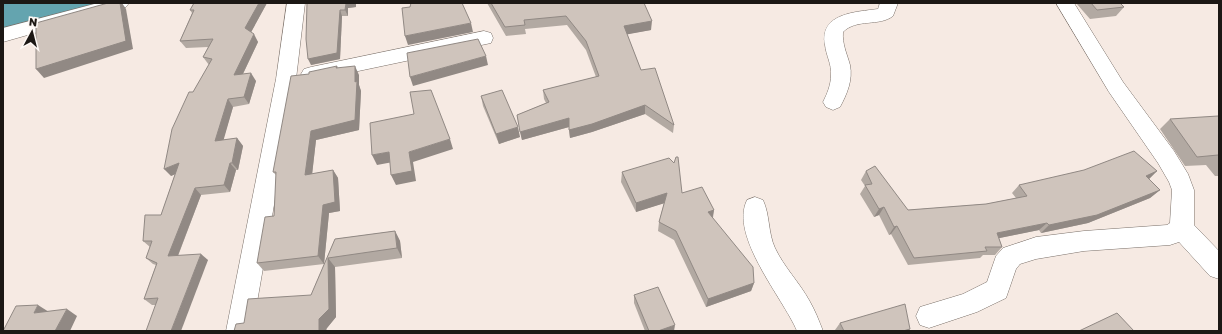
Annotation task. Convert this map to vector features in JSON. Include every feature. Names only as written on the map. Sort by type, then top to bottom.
[{"type":"street","points":[[3,34],[120,3]]},
{"type":"street","points":[[239,331],[286,79],[296,3]]},
{"type":"street","points":[[833,102],[839,89],[841,73],[834,42],[833,32],[836,26],[843,22],[883,15],[887,12],[889,3]]},
{"type":"street","points":[[1065,3],[1083,35],[1116,87],[1166,157],[1180,180],[1183,190],[1182,229],[1219,268]]},
{"type":"street","points":[[286,79],[484,38]]},
{"type":"street","points":[[755,207],[757,228],[763,249],[774,270],[800,308],[810,331]]},
{"type":"street","points":[[929,316],[968,304],[997,290],[1005,264],[1012,256],[1036,248],[1084,241],[1170,235],[1182,229]]},
{"type":"water","points":[[3,3],[107,3],[3,30]]},
{"type":"building","points":[[108,3],[120,3],[126,41],[36,69],[36,23]]},
{"type":"building","points":[[194,3],[259,3],[245,28],[254,34],[234,75],[251,73],[244,97],[228,99],[215,141],[237,138],[232,163],[230,163],[224,185],[195,188],[168,256],[201,254],[171,331],[146,331],[158,298],[144,299],[157,263],[146,258],[152,241],[143,241],[145,215],[161,215],[179,163],[164,169],[172,129],[189,92],[193,92],[212,59],[203,57],[213,39],[180,41],[194,10],[190,10]]},
{"type":"building","points":[[307,3],[346,3],[345,10],[340,10],[337,53],[308,59],[306,39]]},
{"type":"building","points":[[411,3],[462,3],[471,23],[405,36],[402,8],[410,7]]},
{"type":"building","points":[[491,3],[644,3],[652,21],[624,26],[641,70],[655,68],[674,125],[645,105],[592,124],[569,130],[569,118],[520,132],[517,115],[549,102],[543,90],[599,76],[586,41],[566,16],[524,20],[525,25],[505,27]]},
{"type":"building","points":[[1091,3],[1120,3],[1124,7],[1097,10]]},
{"type":"building","points":[[478,39],[486,56],[410,77],[407,53]]},
{"type":"building","points":[[337,66],[336,68],[355,66],[355,82],[357,81],[355,120],[311,131],[305,175],[333,170],[335,202],[323,205],[318,256],[257,263],[265,217],[274,216],[276,172],[273,172],[291,76],[309,74],[309,72]]},
{"type":"building","points":[[431,90],[450,139],[409,152],[412,171],[391,175],[389,152],[372,155],[370,123],[414,114],[410,92]]},
{"type":"building","points":[[502,90],[518,127],[496,134],[481,96]]},
{"type":"building","points":[[1218,116],[1219,156],[1197,157],[1170,119]]},
{"type":"building","points":[[1134,151],[1157,171],[1146,176],[1160,190],[1097,215],[1049,225],[1047,223],[997,233],[1002,247],[985,247],[987,251],[914,258],[897,226],[894,227],[884,207],[879,209],[865,185],[872,184],[866,171],[875,166],[908,210],[986,204],[1027,196],[1019,185],[1084,170]]},
{"type":"building","points":[[676,157],[678,157],[682,193],[702,187],[714,210],[708,212],[753,267],[754,283],[708,299],[676,231],[659,222],[667,193],[636,203],[622,172],[669,158],[674,163]]},
{"type":"building","points":[[395,231],[397,248],[328,258],[329,309],[319,319],[319,331],[234,331],[236,324],[244,323],[248,299],[311,295],[335,239]]},
{"type":"building","points":[[658,287],[675,325],[658,331],[649,331],[634,295]]},
{"type":"building","points":[[905,304],[910,329],[903,331],[844,331],[840,323]]},
{"type":"building","points":[[38,305],[34,313],[67,309],[55,331],[3,331],[16,306]]},
{"type":"building","points":[[1117,313],[1134,331],[1079,331]]}]
